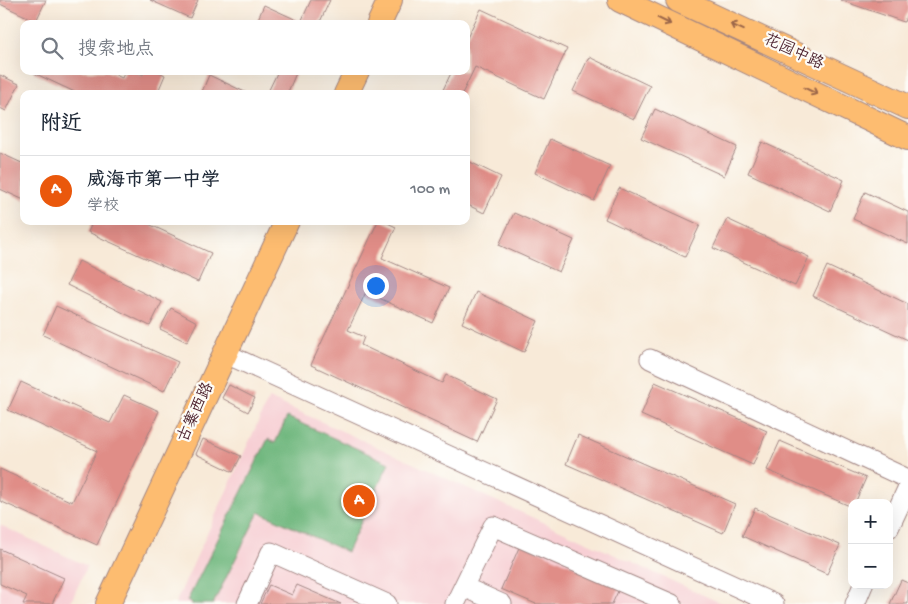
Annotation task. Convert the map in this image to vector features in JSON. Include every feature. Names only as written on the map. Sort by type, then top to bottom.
[{"type":"main road","points":[[381,20],[390,0]]},
{"type":"main road","points":[[620,0],[908,138]]},
{"type":"main road","name":"花园中路","points":[[678,0],[908,107]]},
{"type":"main road","points":[[348,90],[355,75]]},
{"type":"main road","name":"古寨西路","points":[[108,604],[285,225]]},
{"type":"street","points":[[224,353],[774,604]]},
{"type":"street","points":[[650,359],[908,479]]},
{"type":"street","points":[[893,519],[908,487]]},
{"type":"street","points":[[455,604],[493,526],[672,604]]},
{"type":"street","points":[[247,604],[271,552],[387,604]]},
{"type":"street","points":[[464,586],[502,604]]},
{"type":"street","points":[[855,604],[861,589]]},
{"type":"shaded area","points":[[269,398],[723,604],[175,604]]},
{"type":"shaded area","points":[[0,525],[87,566],[70,604],[0,604]]},
{"type":"green space","points":[[287,417],[389,463],[347,552],[259,512],[213,604],[192,604],[187,601],[268,439],[275,443]]},
{"type":"building","points":[[0,0],[46,0],[36,20],[0,4]]},
{"type":"building","points":[[150,0],[198,0],[190,18]]},
{"type":"building","points":[[311,0],[330,0],[321,20],[302,20]]},
{"type":"building","points":[[840,0],[908,0],[908,10],[904,22]]},
{"type":"building","points":[[264,5],[297,20],[258,20]]},
{"type":"building","points":[[481,9],[567,49],[544,99],[475,67],[464,90],[443,90],[450,75],[470,75],[470,32]]},
{"type":"building","points":[[589,57],[650,86],[634,119],[573,91]]},
{"type":"building","points":[[0,75],[19,84],[6,111],[0,108]]},
{"type":"building","points":[[38,75],[116,75],[122,78],[123,75],[165,75],[159,90],[70,90]]},
{"type":"building","points":[[209,75],[241,90],[203,90]]},
{"type":"building","points":[[276,75],[295,75],[289,90],[269,90]]},
{"type":"building","points":[[655,109],[737,147],[724,176],[641,138]]},
{"type":"building","points":[[550,139],[610,166],[594,201],[535,173]]},
{"type":"building","points":[[762,142],[844,180],[830,211],[748,173]]},
{"type":"building","points":[[0,153],[20,162],[20,198],[0,189]]},
{"type":"building","points":[[470,162],[501,177],[484,213],[470,206]]},
{"type":"building","points":[[619,188],[700,225],[685,257],[605,219]]},
{"type":"building","points":[[865,192],[908,212],[908,244],[853,219]]},
{"type":"building","points":[[514,213],[574,240],[559,272],[499,245]]},
{"type":"building","points":[[727,219],[809,257],[795,286],[713,248]]},
{"type":"building","points":[[91,225],[151,225],[211,253],[198,282],[88,232]]},
{"type":"building","points":[[376,225],[392,225],[396,227],[382,258],[449,288],[433,323],[366,292],[348,330],[364,337],[361,345],[442,383],[446,375],[497,399],[477,442],[311,365]]},
{"type":"building","points":[[79,261],[162,302],[150,326],[67,285]]},
{"type":"building","points":[[827,266],[908,304],[908,340],[813,296]]},
{"type":"building","points":[[476,292],[538,321],[524,352],[462,323]]},
{"type":"building","points":[[56,306],[178,362],[164,391],[43,335]]},
{"type":"building","points":[[171,308],[197,322],[187,342],[160,329]]},
{"type":"building","points":[[21,382],[110,423],[124,395],[159,411],[97,545],[0,501],[0,469],[72,502],[97,451],[8,410]]},
{"type":"building","points":[[655,382],[767,431],[753,465],[641,415]]},
{"type":"building","points":[[229,385],[255,398],[248,412],[222,398]]},
{"type":"building","points":[[578,435],[735,504],[723,533],[566,464]]},
{"type":"building","points":[[203,439],[241,456],[233,472],[196,454]]},
{"type":"building","points":[[780,441],[866,478],[857,499],[848,499],[848,505],[767,470]]},
{"type":"building","points":[[755,508],[840,545],[827,574],[742,536]]},
{"type":"building","points":[[521,543],[620,587],[612,604],[536,604],[501,589]]},
{"type":"building","points":[[0,549],[64,578],[52,604],[23,604],[27,596],[0,584]]},
{"type":"building","points":[[901,580],[908,583],[908,604],[890,604]]},
{"type":"building","points":[[269,585],[292,595],[297,585],[341,604],[260,604]]},
{"type":"place","name":"威海市第一中学","points":[[359,501]]}]
